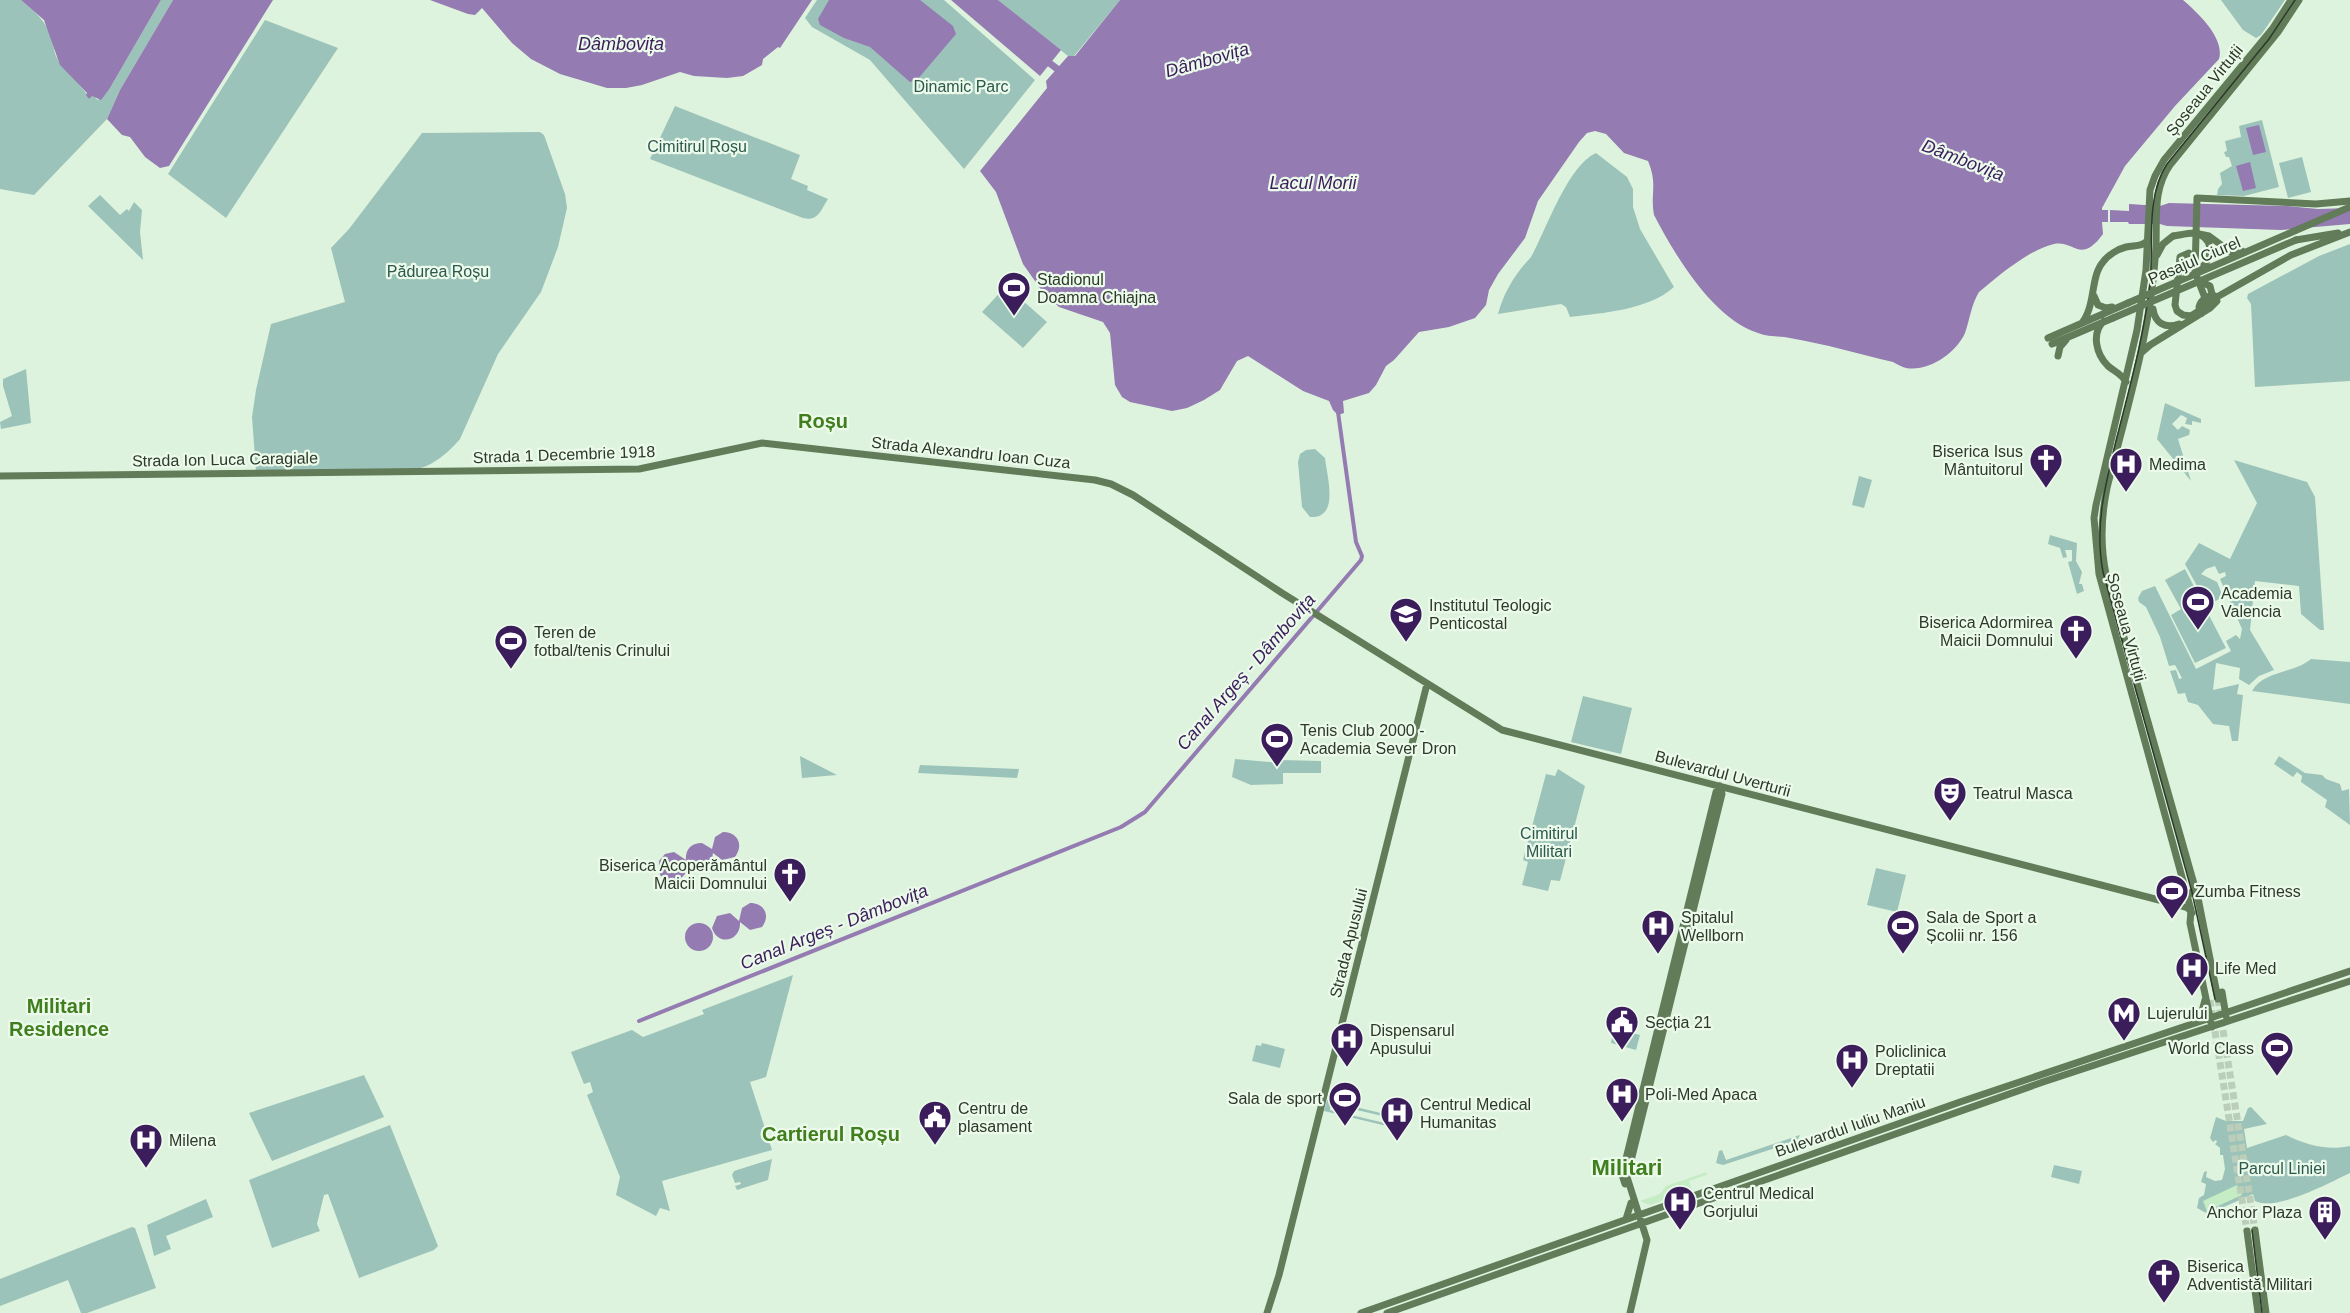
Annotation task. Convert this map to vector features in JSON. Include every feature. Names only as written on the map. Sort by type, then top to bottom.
[{"type":"main road","name":"Șoseaua Virtuții","points":[[2153,201],[2152,181],[2160,165],[2273,28],[2290,0]]},
{"type":"main road","name":"Șoseaua Virtuții","points":[[2153,201],[2167,170],[2278,32],[2299,0]]},
{"type":"main road","points":[[2205,298],[2196,274],[2195,258],[2196,201],[2200,198],[2316,204],[2350,201]]},
{"type":"main road","points":[[2153,201],[2152,230],[2161,237],[2197,231],[2209,236],[2232,253],[2254,248]]},
{"type":"main road","name":"Pasajul Ciurel","points":[[2350,207],[2082,323],[2050,341],[2073,335],[2296,240],[2350,232]]},
{"type":"main road","name":"Șoseaua Virtuții","points":[[2152,230],[2148,240],[2143,298],[2131,361],[2096,505],[2094,518],[2096,562],[2120,657],[2191,910],[2190,923],[2208,999],[2212,1027]]},
{"type":"main road","name":"Șoseaua Virtuții","points":[[2152,230],[2155,261],[2150,312],[2105,499],[2102,551],[2133,673],[2195,889],[2202,898],[2227,1023]]},
{"type":"main road","points":[[2186,277],[2210,258],[2209,243],[2197,231]]},
{"type":"main road","points":[[2201,314],[2199,305],[2205,298],[2217,297],[2291,255],[2350,232]]},
{"type":"main road","points":[[2155,261],[2161,247],[2174,236]]},
{"type":"main road","points":[[2082,323],[2089,313],[2098,271],[2103,261],[2123,248],[2144,244],[2148,240]]},
{"type":"main road","points":[[2134,246],[2142,251],[2146,262]]},
{"type":"main road","points":[[2191,316],[2183,315],[2178,311],[2176,297],[2180,257],[2189,253],[2195,258]]},
{"type":"main road","points":[[2151,303],[2155,318],[2164,326],[2176,325],[2211,302],[2213,292],[2210,286],[2203,283],[2184,287]]},
{"type":"main road","points":[[2094,294],[2096,303],[2103,307],[2128,303]]},
{"type":"main road","points":[[2141,354],[2150,345],[2215,304],[2217,297]]},
{"type":"main road","points":[[2150,312],[2153,322],[2151,335],[2160,339]]},
{"type":"main road","points":[[2104,321],[2096,331],[2096,340],[2106,364],[2114,369],[2126,383]]},
{"type":"main road","points":[[2058,356],[2061,344],[2073,335],[2088,335],[2096,340]]},
{"type":"main road","points":[[2114,369],[2124,367],[2131,361]]},
{"type":"main road","name":"Strada Alexandru Ioan Cuza","points":[[748,444],[768,443],[1105,482],[1119,488],[1308,609]]},
{"type":"main road","name":"Strada 1 Decembrie 1918","points":[[450,471],[648,468],[748,444]]},
{"type":"main road","name":"Strada Ion Luca Caragiale","points":[[0,476],[450,471]]},
{"type":"main road","name":"Bulevardul Uverturii","points":[[1308,609],[1508,733],[2159,900],[2187,897]]},
{"type":"main road","name":"Strada Apusului","points":[[1267,1313],[1427,684]]},
{"type":"main road","points":[[1647,1242],[1622,1175],[1683,939],[1716,792],[1720,786]]},
{"type":"main road","points":[[2159,900],[2175,893],[2183,881]]},
{"type":"main road","points":[[2187,897],[2195,889]]},
{"type":"main road","points":[[2195,889],[2221,1000],[2231,1006],[2241,1008]]},
{"type":"main road","points":[[2159,900],[2191,910],[2208,999],[2203,1011],[2193,1023]]},
{"type":"main road","name":"Bulevardul Iuliu Maniu","points":[[1361,1313],[1653,1209],[2350,971]]},
{"type":"main road","name":"Bulevardul Iuliu Maniu","points":[[1387,1313],[2014,1092],[2350,981]]},
{"type":"main road","points":[[1633,1203],[1653,1209]]},
{"type":"main road","points":[[1625,1219],[1633,1203]]},
{"type":"main road","points":[[1630,1313],[1653,1219]]},
{"type":"main road","points":[[2258,1313],[2251,1230],[2266,1313]]},
{"type":"main road","points":[[1546,1247],[1549,1256]]},
{"type":"main road","points":[[1446,1283],[1449,1291]]},
{"type":"green space","points":[[0,0],[21,0],[36,13],[47,27],[60,63],[89,99],[92,95],[98,100],[110,88],[161,0],[173,0],[120,90],[107,119],[34,195],[0,189]]},
{"type":"green space","name":"Dinamic Parc","points":[[817,0],[944,0],[1035,80],[964,169],[870,60],[812,27],[805,18]]},
{"type":"green space","points":[[998,0],[1120,0],[1074,56],[1068,56]]},
{"type":"green space","points":[[2221,0],[2285,0],[2261,35],[2256,38],[2243,30]]},
{"type":"green space","points":[[265,20],[338,48],[226,218],[168,174]]},
{"type":"green space","name":"Cimitirul Roșu","points":[[675,106],[800,155],[791,179],[808,186],[807,190],[828,199],[821,211],[816,217],[803,218],[650,159]]},
{"type":"green space","points":[[2262,120],[2279,187],[2244,196],[2217,195],[2222,184],[2220,173],[2232,166],[2229,157],[2226,157],[2224,152],[2227,151],[2225,141],[2241,137],[2239,126]]},
{"type":"green space","name":"Pădurea Roșu","points":[[540,132],[544,135],[565,194],[567,208],[558,247],[541,292],[498,354],[460,439],[441,457],[417,469],[256,471],[252,417],[271,324],[345,302],[331,248],[349,229],[422,133]]},
{"type":"green space","points":[[1596,153],[1627,177],[1633,189],[1633,207],[1640,229],[1674,287],[1652,301],[1610,312],[1570,317],[1566,307],[1561,304],[1498,314],[1507,291],[1531,257],[1567,184],[1586,160]]},
{"type":"green space","points":[[2302,157],[2311,192],[2288,198],[2279,163]]},
{"type":"green space","points":[[100,195],[120,215],[127,209],[129,211],[134,202],[142,210],[140,232],[143,260],[88,206]]},
{"type":"green space","points":[[2350,244],[2350,381],[2255,387],[2251,304],[2247,298],[2248,294],[2319,256]]},
{"type":"green space","name":"Stadionul Doamna Chiajna","points":[[1006,286],[1047,322],[1023,348],[982,312]]},
{"type":"green space","points":[[26,369],[31,423],[1,429],[0,422],[12,416],[3,379]]},
{"type":"green space","points":[[2165,403],[2201,419],[2201,423],[2192,421],[2192,425],[2185,424],[2187,418],[2181,415],[2172,424],[2178,430],[2182,426],[2190,430],[2189,435],[2178,439],[2191,481],[2157,439]]},
{"type":"green space","points":[[1315,449],[1325,458],[1330,495],[1325,511],[1319,516],[1310,517],[1302,507],[1298,462],[1300,454],[1306,450]]},
{"type":"green space","points":[[2234,460],[2307,482],[2315,497],[2324,630],[2320,630],[2301,614],[2299,586],[2255,581],[2250,630],[2274,670],[2259,676],[2249,685],[2239,679],[2240,668],[2216,663],[2213,690],[2239,684],[2237,694],[2243,695],[2238,741],[2232,741],[2229,726],[2213,724],[2198,705],[2188,702],[2185,693],[2178,694],[2170,671],[2176,670],[2179,679],[2182,678],[2175,665],[2169,666],[2160,637],[2146,607],[2139,602],[2138,598],[2142,591],[2155,586],[2196,669],[2231,651],[2226,641],[2236,635],[2240,639],[2242,629],[2220,579],[2226,576],[2225,572],[2219,574],[2215,566],[2206,569],[2201,574],[2217,582],[2222,594],[2219,599],[2208,606],[2185,564],[2199,543],[2230,559],[2257,503]]},
{"type":"green space","points":[[1859,476],[1872,480],[1864,508],[1852,505]]},
{"type":"green space","points":[[2050,535],[2077,543],[2076,561],[2082,572],[2079,584],[2082,584],[2084,591],[2077,594],[2068,562],[2072,561],[2072,550],[2065,550],[2067,557],[2063,558],[2060,548],[2048,544]]},
{"type":"green space","name":"Academia Valencia","points":[[2185,569],[2226,648],[2195,663],[2171,615],[2181,609],[2165,580]]},
{"type":"green space","points":[[2311,659],[2350,662],[2350,704],[2252,691],[2257,684],[2271,676],[2297,667]]},
{"type":"green space","points":[[1583,696],[1632,708],[1621,754],[1571,742]]},
{"type":"green space","points":[[800,756],[837,775],[802,778]]},
{"type":"green space","points":[[2279,756],[2305,773],[2322,775],[2340,784],[2342,791],[2349,789],[2350,825],[2325,807],[2327,800],[2301,782],[2302,776],[2297,772],[2293,777],[2274,764]]},
{"type":"green space","name":"Tenis Club 2000 - Academia Sever Dron","points":[[1235,759],[1280,763],[1280,760],[1321,761],[1321,773],[1283,773],[1283,784],[1251,785],[1232,777]]},
{"type":"green space","points":[[920,765],[1019,769],[1017,778],[918,773]]},
{"type":"green space","name":"Cimitirul Militari","points":[[1558,769],[1585,786],[1560,881],[1551,880],[1548,891],[1522,885],[1528,862],[1523,860],[1546,774],[1555,776]]},
{"type":"green space","points":[[1876,868],[1906,875],[1897,912],[1867,905]]},
{"type":"green space","points":[[793,975],[766,1077],[750,1082],[772,1150],[662,1181],[670,1211],[660,1208],[656,1216],[616,1195],[620,1177],[587,1095],[593,1092],[590,1082],[584,1084],[571,1052],[632,1030],[643,1037],[704,1014],[702,1010]]},
{"type":"green space","points":[[1614,1028],[1640,1035],[1636,1050],[1611,1043]]},
{"type":"green space","points":[[1262,1043],[1285,1049],[1280,1068],[1252,1061],[1256,1045],[1261,1046]]},
{"type":"green space","points":[[364,1075],[384,1117],[272,1161],[249,1113]]},
{"type":"green space","points":[[1327,1100],[1393,1116],[1391,1127],[1324,1111]],"holes":[[[1331,1104],[1391,1118],[1389,1124],[1330,1110]]]},
{"type":"green space","name":"Parcul Liniei","points":[[2251,1107],[2267,1124],[2244,1129],[2247,1148],[2286,1135],[2317,1146],[2334,1148],[2350,1146],[2350,1173],[2302,1195],[2275,1203],[2255,1201],[2253,1194],[2208,1214],[2197,1208],[2199,1198],[2204,1195],[2206,1184],[2201,1182],[2204,1172],[2207,1171],[2206,1177],[2215,1181],[2222,1180],[2225,1169],[2220,1148],[2215,1144],[2216,1140],[2213,1142],[2210,1138],[2216,1117],[2226,1121],[2243,1121],[2248,1108]]},
{"type":"green space","points":[[390,1125],[438,1246],[434,1250],[359,1278],[328,1194],[324,1195],[317,1224],[320,1231],[272,1248],[249,1180]]},
{"type":"green space","points":[[1800,1135],[1797,1141],[1723,1165],[1716,1163],[1719,1151],[1722,1150],[1726,1160]]},
{"type":"green space","points":[[772,1159],[768,1180],[737,1190],[735,1186],[741,1184],[740,1182],[735,1183],[732,1175],[734,1171]]},
{"type":"green space","points":[[2054,1165],[2082,1171],[2079,1184],[2051,1177]]},
{"type":"green space","points":[[206,1199],[213,1217],[166,1236],[171,1249],[154,1256],[147,1225]]},
{"type":"green space","points":[[132,1227],[135,1228],[156,1288],[87,1313],[81,1313],[68,1280],[0,1306],[0,1279]]},
{"type":"shaded area","points":[[1707,1172],[1706,1175],[1689,1181],[1692,1190],[1650,1205],[1640,1201],[1660,1194],[1666,1186]]},
{"type":"shaded area","points":[[2237,1185],[2242,1195],[2207,1211],[2203,1201]]},
{"type":"water","points":[[21,0],[161,0],[101,100],[92,96],[89,99],[87,93],[60,65],[44,20]]},
{"type":"water","points":[[173,0],[273,0],[169,166],[160,168],[145,157],[130,137],[122,135],[107,119],[120,90]]},
{"type":"water","name":"Dâmbovița","points":[[430,0],[812,0],[780,48],[778,47],[763,59],[762,65],[743,76],[727,78],[694,76],[680,72],[642,85],[607,88],[560,74],[531,59],[512,43],[482,8],[475,15],[468,14]]},
{"type":"water","points":[[829,0],[920,0],[953,26],[956,34],[917,80],[910,82],[870,47],[844,38],[820,25],[818,19]]},
{"type":"water","points":[[951,0],[998,0],[1061,50],[1040,76]]},
{"type":"water","name":"Lacul Morii","points":[[1120,0],[2183,0],[2209,26],[2220,51],[2219,59],[2175,106],[2125,166],[2102,208],[2102,210],[2108,210],[2108,222],[2102,222],[2103,234],[2095,243],[2083,250],[2061,244],[2045,247],[2035,251],[1995,278],[1976,297],[1961,340],[1941,360],[1924,367],[1906,368],[1893,362],[1829,346],[1762,334],[1741,325],[1725,314],[1710,300],[1684,266],[1654,215],[1653,176],[1648,161],[1624,153],[1606,134],[1595,131],[1587,133],[1579,142],[1538,201],[1525,238],[1498,274],[1489,290],[1486,305],[1475,318],[1449,327],[1419,332],[1386,366],[1369,393],[1343,401],[1344,413],[1338,415],[1329,401],[1303,391],[1248,356],[1237,361],[1220,390],[1187,408],[1172,411],[1130,402],[1122,397],[1115,385],[1110,333],[1103,322],[1059,307],[1042,291],[1023,264],[996,192],[980,171],[1047,88],[1046,81],[1068,56],[1075,56]]},
{"type":"water","points":[[2259,125],[2266,152],[2253,155],[2246,128]]},
{"type":"water","points":[[2250,162],[2256,188],[2243,191],[2236,166]]},
{"type":"water","points":[[2169,203],[2318,209],[2350,208],[2350,224],[2281,230],[2110,222],[2110,210],[2129,211],[2129,204],[2160,206]]},
{"type":"water","points":[[723,832],[732,834],[738,840],[739,848],[735,857],[722,860],[713,853],[711,864],[700,870],[692,868],[687,862],[685,874],[679,879],[670,881],[660,875],[659,861],[665,854],[674,852],[686,860],[687,853],[692,846],[702,843],[712,849],[715,837]]},
{"type":"water","points":[[750,903],[759,905],[765,910],[766,918],[762,927],[750,930],[740,922],[737,934],[729,939],[719,938],[715,934],[712,928],[717,916],[730,913],[739,921],[742,908]]},
{"type":"water","points":[[699,923],[709,927],[713,937],[709,947],[699,951],[689,947],[685,937],[689,927]]},
{"type":"waterway","name":"Dâmbovița","points":[[1044,59],[1064,74]]},
{"type":"waterway","name":"Canal Argeș - Dâmbovița","points":[[639,1021],[1121,827],[1145,812],[1361,560],[1362,556],[1356,542],[1338,412]]},
{"type":"tunnel","points":[[2218,999],[2255,1230]]},
{"type":"tunnel","points":[[2210,1000],[2247,1231]]},
{"type":"tram line","points":[[2215,999],[2192,892],[2103,572],[2100,537],[2102,504],[2144,323],[2150,284],[2153,207],[2160,177],[2167,164],[2269,39],[2295,0]]},
{"type":"tram line","points":[[2252,1230],[2262,1313]]},
{"type":"place","name":"Stadionul Doamna Chiajna","points":[[1014,317]]},
{"type":"place","name":"Biserica Isus Mântuitorul","points":[[2046,489]]},
{"type":"place","name":"Medima","points":[[2126,493]]},
{"type":"place","name":"Academia Valencia","points":[[2198,631]]},
{"type":"place","name":"Institutul Teologic Penticostal","points":[[1406,643]]},
{"type":"place","name":"Biserica Adormirea Maicii Domnului","points":[[2076,660]]},
{"type":"place","name":"Teren de fotbal/tenis Crinului","points":[[511,670]]},
{"type":"place","name":"Tenis Club 2000 - Academia Sever Dron","points":[[1277,768]]},
{"type":"place","name":"Teatrul Masca","points":[[1950,822]]},
{"type":"place","name":"Biserica Acoperământul Maicii Domnului","points":[[790,903]]},
{"type":"place","name":"Zumba Fitness","points":[[2172,920]]},
{"type":"place","name":"Spitalul Wellborn","points":[[1658,955]]},
{"type":"place","name":"Sala de Sport a Școlii nr. 156","points":[[1903,955]]},
{"type":"place","name":"Life Med","points":[[2192,997]]},
{"type":"place","name":"Lujerului","points":[[2124,1042]]},
{"type":"place","name":"Secția 21","points":[[1622,1051]]},
{"type":"place","name":"Dispensarul Apusului","points":[[1347,1068]]},
{"type":"place","name":"World Class","points":[[2277,1077]]},
{"type":"place","name":"Policlinica Dreptatii","points":[[1852,1089]]},
{"type":"place","name":"Poli-Med Apaca","points":[[1622,1123]]},
{"type":"place","name":"Sala de sport","points":[[1345,1127]]},
{"type":"place","name":"Centrul Medical Humanitas","points":[[1397,1142]]},
{"type":"place","name":"Centru de plasament","points":[[935,1146]]},
{"type":"place","name":"Milena","points":[[146,1169]]},
{"type":"place","name":"Centrul Medical Gorjului","points":[[1680,1231]]},
{"type":"place","name":"Anchor Plaza","points":[[2325,1241]]},
{"type":"place","name":"Biserica Adventistă Militari","points":[[2164,1304]]},
{"type":"district","name":"Roșu","points":[[823,421]]},
{"type":"district","name":"Militari Residence","points":[[59,1018]]},
{"type":"district","name":"Cartierul Roșu","points":[[831,1134]]},
{"type":"district","name":"Militari","points":[[1627,1167]]}]
